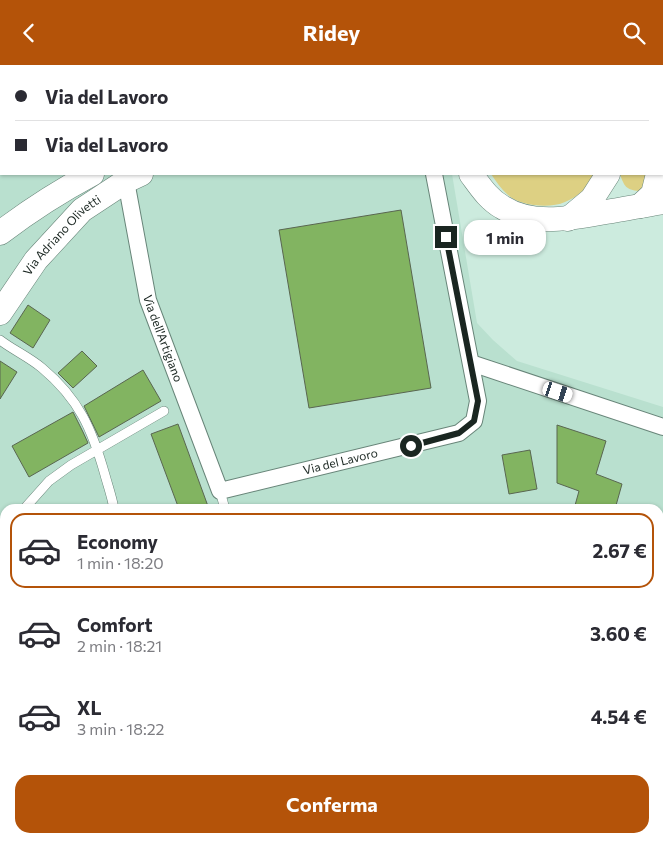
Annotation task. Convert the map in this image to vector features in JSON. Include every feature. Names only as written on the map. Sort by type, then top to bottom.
[{"type":"main road","points":[[0,233],[18,219],[90,175]]},
{"type":"main road","points":[[472,175],[488,197],[502,208],[521,216],[538,219],[568,219],[663,202]]},
{"type":"main road","points":[[568,219],[592,199],[607,175]]},
{"type":"main road","points":[[612,175],[621,196],[640,206]]},
{"type":"main road","points":[[640,206],[653,194],[658,175]]},
{"type":"main road","name":"Via Adriano Olivetti","points":[[0,313],[36,260],[82,210],[133,177]]},
{"type":"street","name":"Via del Lavoro","points":[[220,491],[459,433],[474,421],[478,401],[434,175]]},
{"type":"street","name":"Via dell'Artigiano","points":[[133,177],[148,300],[220,491]]},
{"type":"street","points":[[471,363],[663,427]]},
{"type":"lane","points":[[0,340],[40,367],[73,400],[85,420],[97,449],[113,504]]},
{"type":"lane","points":[[28,504],[49,481],[70,465],[164,411]]},
{"type":"lane","points":[[220,491],[224,504]]},
{"type":"shaded area","points":[[0,175],[452,175],[477,323],[517,361],[663,407],[663,504],[0,504]]},
{"type":"shaded area","points":[[492,175],[596,175],[579,194],[559,204],[544,206],[527,204],[513,199],[503,190]]},
{"type":"shaded area","points":[[620,175],[652,175],[650,181],[639,191],[631,190],[623,182]]},
{"type":"building","points":[[401,210],[431,388],[309,408],[279,230]]},
{"type":"building","points":[[28,305],[50,320],[33,348],[10,333]]},
{"type":"building","points":[[82,351],[97,366],[73,388],[58,373]]},
{"type":"building","points":[[0,361],[17,372],[0,399]]},
{"type":"building","points":[[143,370],[161,401],[99,437],[84,406]]},
{"type":"building","points":[[73,412],[88,443],[29,477],[12,446]]},
{"type":"building","points":[[178,424],[207,504],[177,504],[151,434]]},
{"type":"building","points":[[557,425],[606,441],[596,474],[622,484],[616,504],[575,504],[579,491],[557,483]]},
{"type":"building","points":[[530,450],[537,489],[509,494],[502,455]]},
{"type":"route","points":[[411,446],[459,433],[474,421],[478,401],[446,237]]}]
